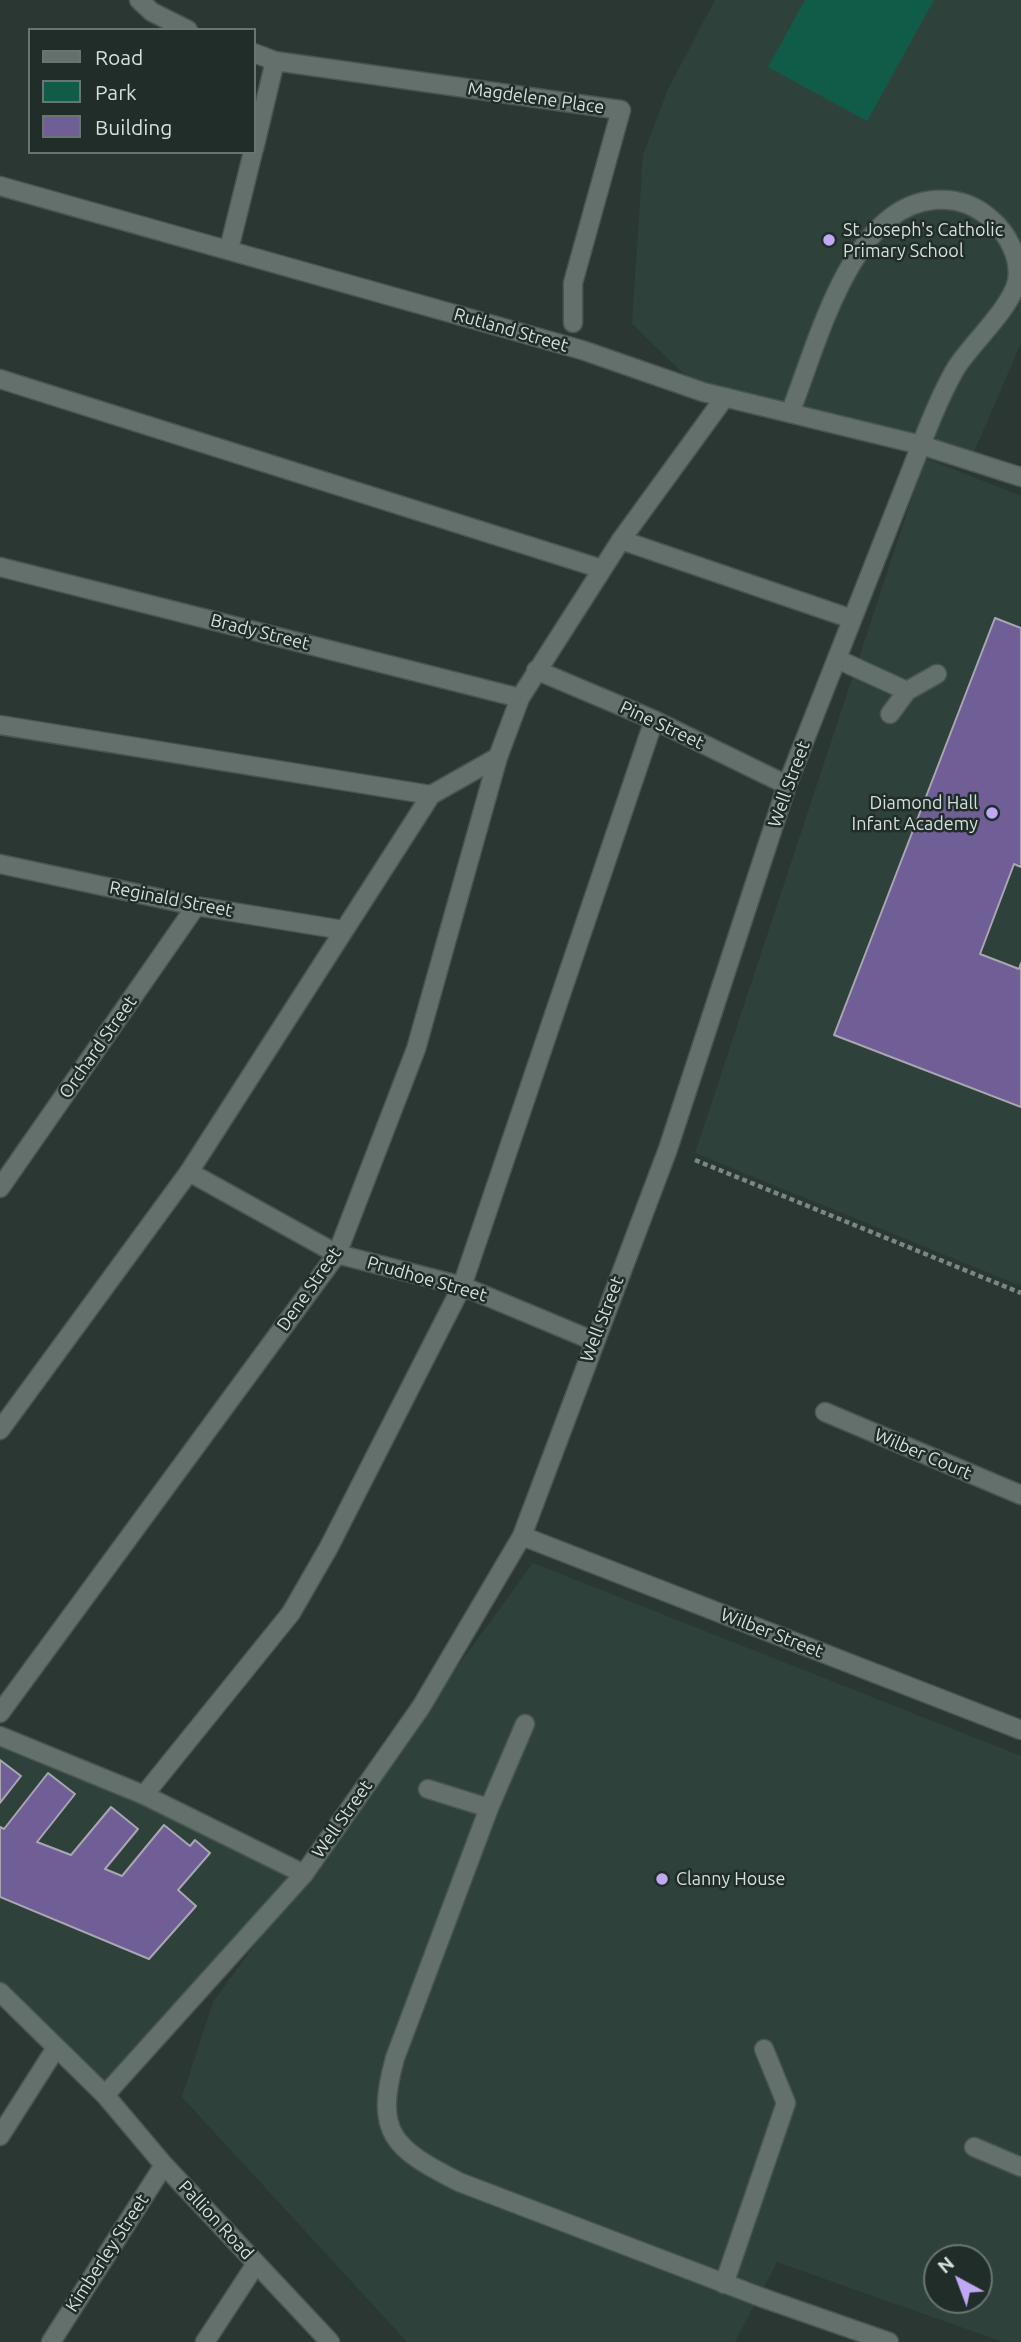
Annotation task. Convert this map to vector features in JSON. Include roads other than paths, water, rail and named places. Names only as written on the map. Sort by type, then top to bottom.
[{"type":"street","points":[[139,0],[152,12],[184,28]]},
{"type":"street","name":"Magdelene Place","points":[[256,54],[275,61],[621,110],[573,283],[573,323]]},
{"type":"street","points":[[256,139],[275,61]]},
{"type":"street","points":[[229,249],[252,154]]},
{"type":"street","name":"Rutland Street","points":[[0,186],[582,350],[725,397],[920,445],[1021,477]]},
{"type":"street","name":"Well Street","points":[[105,2095],[304,1874],[421,1707],[523,1536],[668,1149],[787,785],[920,445],[957,367],[998,316],[1018,281],[1015,255],[1007,233],[981,210],[952,199],[915,202],[891,214],[867,238],[842,282],[790,413]]},
{"type":"street","points":[[0,379],[602,569]]},
{"type":"street","name":"Dene Street","points":[[0,1713],[337,1254],[416,1049],[498,757],[520,698],[621,540],[725,397]]},
{"type":"street","points":[[621,540],[852,619]]},
{"type":"street","name":"Brady Street","points":[[0,567],[520,698]]},
{"type":"street","points":[[837,659],[907,691]]},
{"type":"street","name":"Pine Street","points":[[536,670],[654,720],[787,785]]},
{"type":"street","points":[[890,715],[907,691],[937,674]]},
{"type":"street","points":[[144,1796],[291,1614],[329,1547],[462,1286],[654,720]]},
{"type":"street","points":[[0,725],[431,795]]},
{"type":"street","points":[[0,1430],[189,1172],[431,795],[498,757]]},
{"type":"street","name":"Reginald Street","points":[[0,864],[196,905],[343,930]]},
{"type":"street","name":"Orchard Street","points":[[0,1188],[196,905]]},
{"type":"street","name":"Prudhoe Street","points":[[189,1172],[337,1254],[462,1286],[594,1341]]},
{"type":"street","name":"Wilber Court","points":[[825,1412],[1021,1495]]},
{"type":"street","name":"Wilber Street","points":[[523,1536],[1020,1728]]},
{"type":"street","points":[[525,1724],[489,1808],[395,2058],[385,2094],[387,2124],[416,2160],[459,2182],[724,2284],[889,2342]]},
{"type":"street","points":[[0,1736],[144,1796],[304,1874]]},
{"type":"street","points":[[428,1788],[489,1808]]},
{"type":"street","name":"Pallion Road","points":[[0,1992],[105,2095],[164,2165],[330,2342]]},
{"type":"street","points":[[0,2136],[56,2048]]},
{"type":"street","points":[[724,2284],[786,2103],[764,2049]]},
{"type":"street","points":[[974,2147],[1021,2168]]},
{"type":"street","name":"Kimberley Street","points":[[51,2342],[164,2165]]},
{"type":"street","points":[[205,2342],[256,2264]]},
{"type":"place","name":"St Joseph's Catholic Primary School","points":[[829,240]]},
{"type":"place","name":"Diamond Hall Infant Academy","points":[[992,813]]},
{"type":"place","name":"Clanny House","points":[[662,1879]]}]
